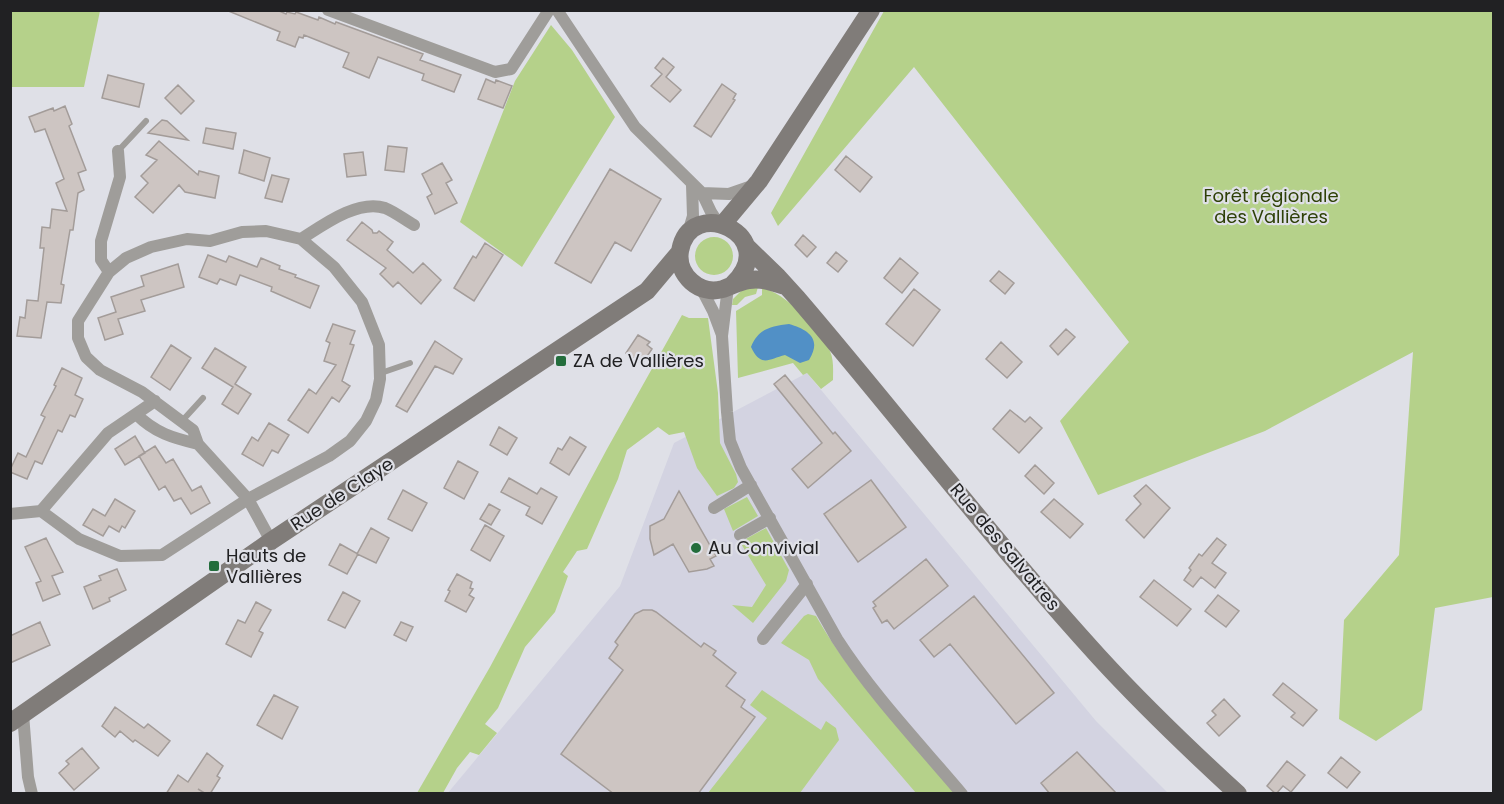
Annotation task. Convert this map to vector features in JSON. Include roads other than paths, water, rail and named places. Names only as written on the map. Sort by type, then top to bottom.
[{"type":"street","points":[[328,10],[495,72],[512,69],[549,10]]},
{"type":"street","points":[[557,10],[635,127],[697,189],[711,212],[721,223],[733,229],[743,241],[747,256],[746,267],[740,277],[730,285],[722,336],[730,441],[751,485],[853,664],[962,794]]},
{"type":"street","points":[[688,234],[702,224],[721,223],[757,183],[871,10]]},
{"type":"street","points":[[109,272],[101,260],[101,241],[120,177],[118,151]]},
{"type":"street","points":[[697,189],[729,194],[757,183]]},
{"type":"street","points":[[743,241],[757,183]]},
{"type":"street","points":[[697,189],[688,234],[679,253],[680,264],[684,274],[696,285],[713,311],[722,336]]},
{"type":"street","points":[[301,239],[327,222],[364,206],[385,208],[414,225]]},
{"type":"street","points":[[10,514],[41,511],[80,539],[120,556],[162,555],[248,499],[328,456],[350,441],[366,421],[376,400],[380,373],[379,345],[362,302],[334,267],[301,239],[266,231],[242,232],[210,241],[187,240],[151,247],[126,258],[109,272],[78,321],[78,338],[86,357],[100,370],[142,392],[193,430],[198,444],[248,499],[271,540]]},
{"type":"street","name":"Rue des Salvatres","points":[[743,241],[787,286],[1099,657],[1159,720],[1238,794]]},
{"type":"street","name":"Rue de Claye","points":[[16,719],[271,540],[648,291],[679,253]]},
{"type":"street","points":[[696,285],[712,290],[757,279],[787,286]]},
{"type":"street","name":"Rue de Claye","points":[[648,291],[682,282],[696,285]]},
{"type":"street","points":[[41,511],[108,433],[154,401]]},
{"type":"street","points":[[136,414],[149,427],[172,438],[198,444]]},
{"type":"street","points":[[714,508],[751,485]]},
{"type":"street","points":[[740,535],[770,518]]},
{"type":"street","points":[[763,639],[807,584]]},
{"type":"street","points":[[16,719],[32,794]]},
{"type":"lane","points":[[118,151],[146,121]]},
{"type":"lane","points":[[380,373],[410,363]]},
{"type":"lane","points":[[182,422],[203,398]]},
{"type":"water","points":[[789,324],[808,332],[814,341],[813,353],[809,360],[800,363],[785,355],[770,360],[758,358],[751,347],[757,336],[771,327]]},
{"type":"place","name":"ZA de Vallières","points":[[561,361]]},
{"type":"place","name":"Au Convivial","points":[[696,548]]},
{"type":"place","name":"Hauts de Vallières","points":[[214,566]]},
{"type":"park label","name":"Forêt régionale des Vallières","points":[[1271,206]]}]
